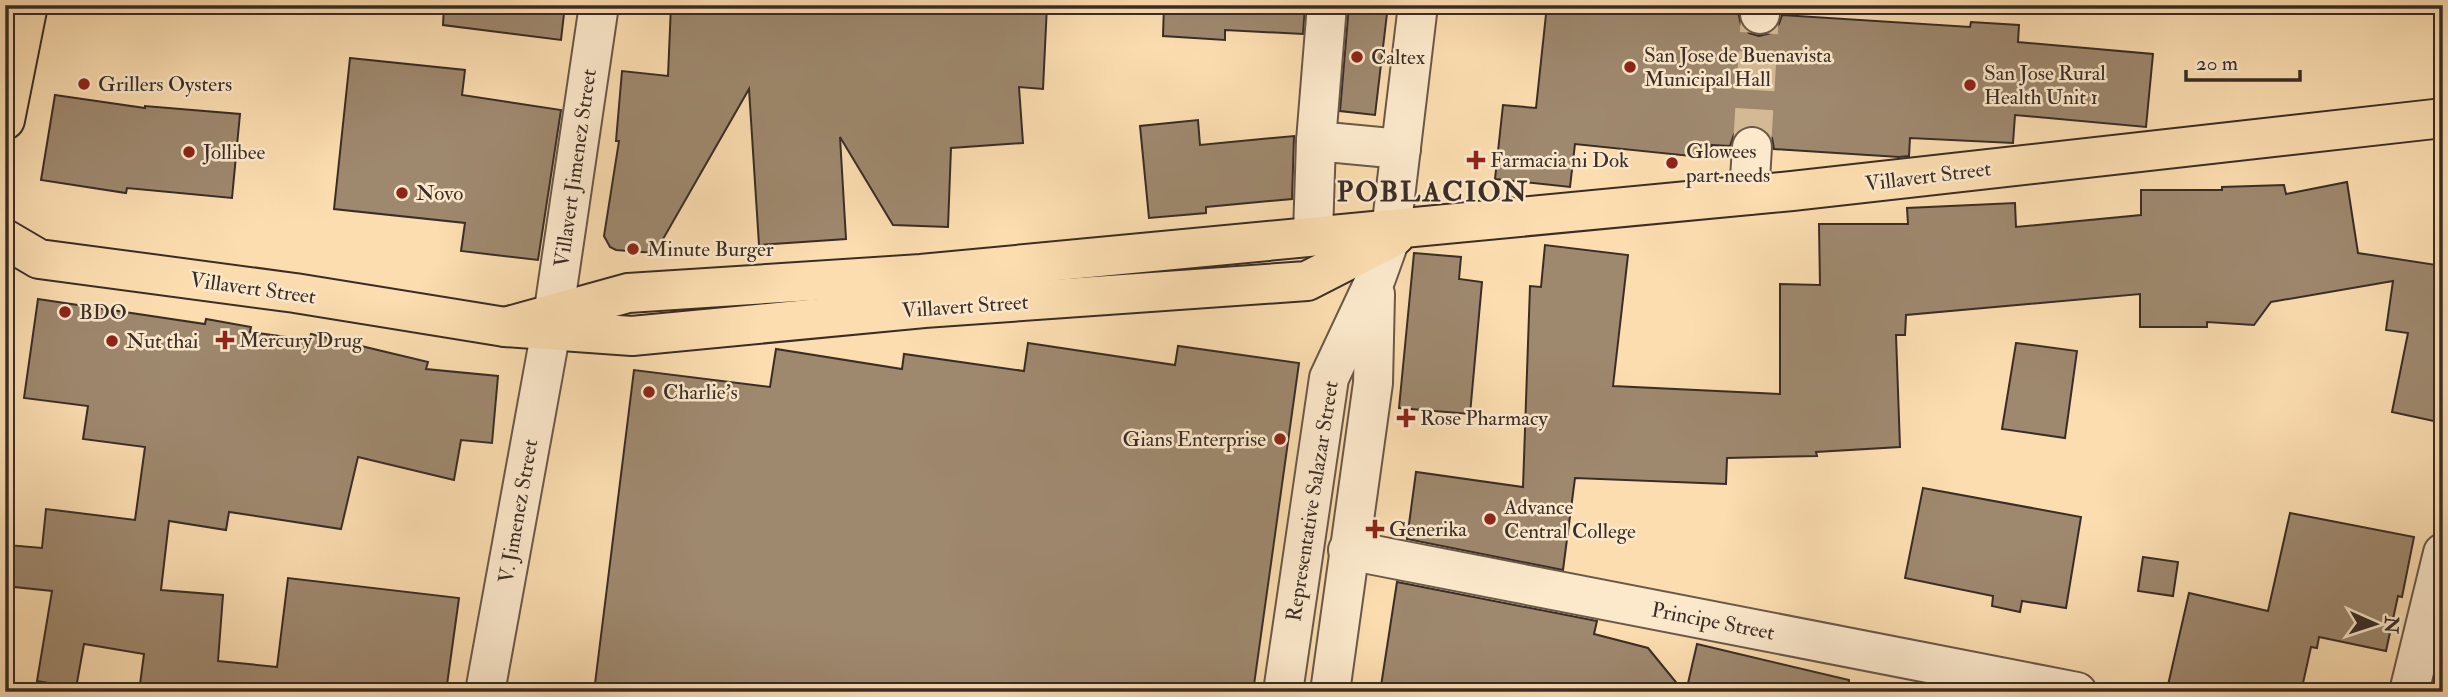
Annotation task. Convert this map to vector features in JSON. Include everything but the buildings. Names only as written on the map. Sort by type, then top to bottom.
[{"type":"main road","points":[[5,120],[28,5]]},
{"type":"main road","name":"Villavert Street","points":[[5,239],[39,259],[295,293],[505,327],[552,322],[628,293],[921,274],[1312,234],[1398,231],[2443,118]]},
{"type":"main road","name":"Villavert Street","points":[[552,322],[632,336],[925,308],[1307,281],[1398,231]]},
{"type":"street","name":"Villavert Jimenez Street","points":[[552,322],[599,5]]},
{"type":"street","points":[[1312,234],[1327,5]]},
{"type":"street","name":"Representative Salazar Street","points":[[1283,692],[1329,378],[1398,231],[1401,149],[1418,5]]},
{"type":"street","points":[[1316,141],[1401,149]]},
{"type":"street","points":[[1749,195],[1752,147]]},
{"type":"street","name":"Representative Salazar Street","points":[[1330,692],[1373,383],[1376,278]]},
{"type":"street","name":"V. Jimenez Street","points":[[485,692],[552,322]]},
{"type":"street","name":"Principe Street","points":[[1348,550],[2077,692]]},
{"type":"street","points":[[2409,692],[2443,553]]},
{"type":"tunnel","points":[[1752,147],[1760,14]]},
{"type":"place","name":"Caltex","points":[[1357,57]]},
{"type":"place","name":"San Jose de Buenavista Municipal Hall","points":[[1630,67]]},
{"type":"place","name":"Grillers Oysters","points":[[84,84]]},
{"type":"place","name":"San Jose Rural Health Unit 1","points":[[1970,85]]},
{"type":"place","name":"Jollibee","points":[[189,152]]},
{"type":"place","name":"Farmacia ni Dok","points":[[1476,160]]},
{"type":"place","name":"Glowees part needs","points":[[1672,163]]},
{"type":"place","name":"Novo","points":[[402,193]]},
{"type":"place","name":"Minute Burger","points":[[633,249]]},
{"type":"place","name":"BDO","points":[[65,312]]},
{"type":"place","name":"Mercury Drug","points":[[225,340]]},
{"type":"place","name":"Nut thai","points":[[112,341]]},
{"type":"place","name":"Charlie's","points":[[649,392]]},
{"type":"place","name":"Rose Pharmacy","points":[[1406,418]]},
{"type":"place","name":"Gians Enterprise","points":[[1280,439]]},
{"type":"place","name":"Advance Central College","points":[[1490,519]]},
{"type":"place","name":"Generika","points":[[1375,529]]},
{"type":"district","name":"POBLACION","points":[[1433,191]]}]
